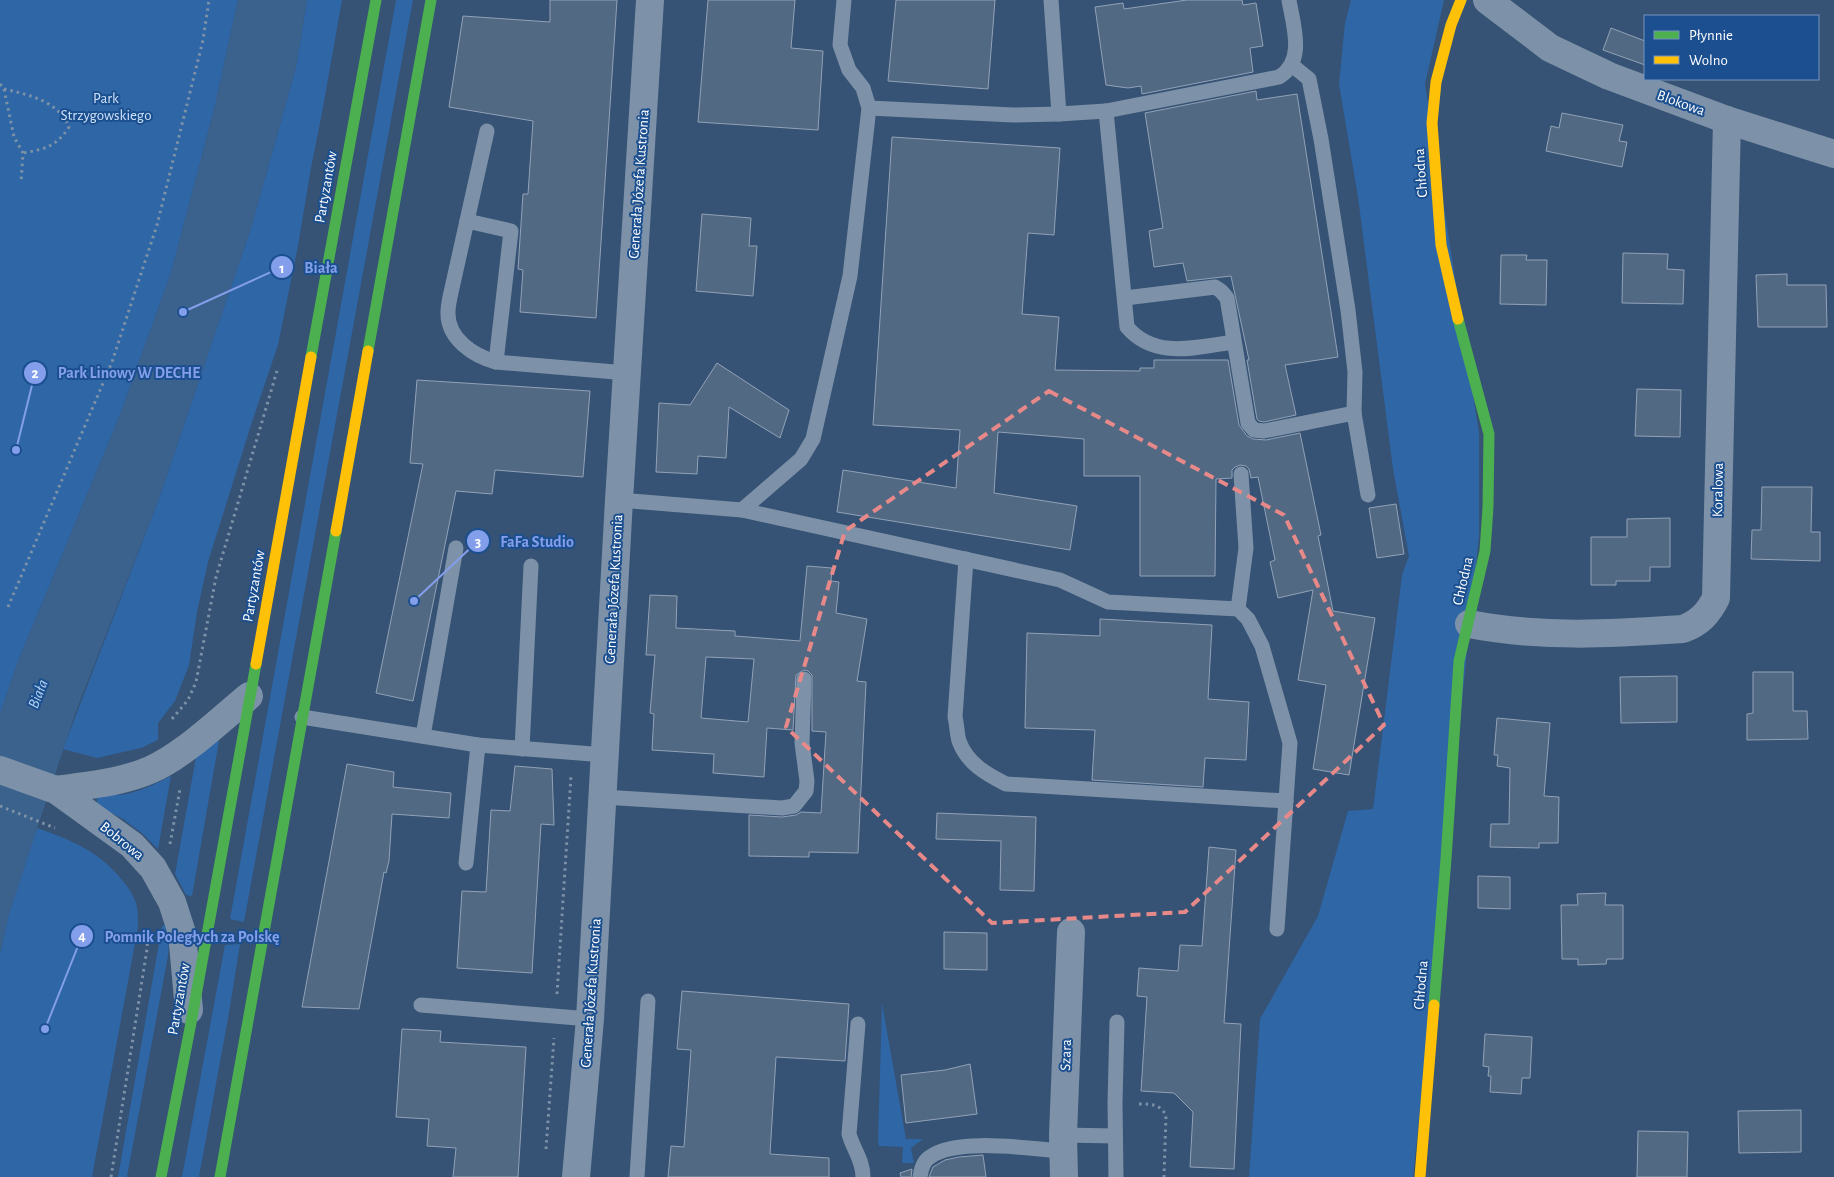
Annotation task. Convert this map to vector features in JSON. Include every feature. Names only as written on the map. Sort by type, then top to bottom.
[{"type":"main road","name":"Partyzantów","points":[[161,1177],[376,0]]},
{"type":"main road","points":[[220,1177],[431,0]]},
{"type":"main road","name":"Chłodna","points":[[1420,1177],[1446,859],[1459,661],[1485,551],[1488,507],[1490,434],[1462,337],[1441,245],[1432,123],[1436,82],[1451,24],[1462,0]]},
{"type":"street","name":"Generała Józefa Kustronia","points":[[576,1177],[590,1019],[619,500],[650,0]]},
{"type":"street","name":"Blokowa","points":[[1486,0],[1550,48],[1609,76],[1728,120],[1834,154]]},
{"type":"street","name":"Koralowa","points":[[1469,624],[1513,632],[1600,634],[1683,629],[1694,625],[1710,610],[1716,598],[1728,120]]},
{"type":"street","name":"Bobrowa","points":[[56,790],[112,783],[152,770],[176,755],[249,696]]},
{"type":"street","name":"Bobrowa","points":[[0,770],[56,790],[132,845],[153,868],[172,902],[182,932],[190,1023]]},
{"type":"street","name":"Szara","points":[[1063,1154],[1071,932]]},
{"type":"lane","points":[[742,510],[801,459],[814,439],[850,276],[869,108],[864,88],[849,70],[840,45],[844,0]]},
{"type":"lane","points":[[1051,0],[1059,114]]},
{"type":"lane","points":[[869,108],[1013,115],[1106,111],[1279,77],[1293,66],[1296,43],[1289,0]]},
{"type":"lane","points":[[1293,66],[1309,79],[1321,139],[1349,319],[1355,372],[1354,413],[1368,495]]},
{"type":"lane","points":[[1106,111],[1127,327],[1143,341],[1161,348],[1179,350],[1234,342]]},
{"type":"lane","points":[[487,131],[450,296],[449,322],[455,335],[468,350],[496,362],[627,373]]},
{"type":"lane","points":[[467,222],[511,231],[496,362]]},
{"type":"lane","points":[[1125,298],[1215,287],[1227,298],[1248,423],[1254,430],[1264,431],[1354,413]]},
{"type":"lane","points":[[1238,609],[1246,548],[1241,474]]},
{"type":"lane","points":[[619,500],[742,510],[1060,580],[1108,602],[1238,609],[1248,619],[1262,646],[1290,743],[1278,930]]},
{"type":"lane","points":[[423,736],[456,548]]},
{"type":"lane","points":[[966,559],[955,718],[959,741],[970,760],[987,775],[1006,784],[1286,801]]},
{"type":"lane","points":[[522,748],[531,566]]},
{"type":"lane","points":[[603,797],[782,808],[794,806],[806,791],[807,782],[802,743],[804,679]]},
{"type":"lane","points":[[302,717],[478,745],[605,755]]},
{"type":"lane","points":[[466,863],[478,745]]},
{"type":"lane","points":[[637,1177],[648,1000]]},
{"type":"lane","points":[[420,1005],[590,1019]]},
{"type":"lane","points":[[1116,1177],[1117,1022]]},
{"type":"lane","points":[[858,1024],[849,1134],[862,1165],[863,1177]]},
{"type":"lane","points":[[920,1177],[924,1162],[943,1150],[981,1146],[1063,1154],[1116,1136]]},
{"type":"path","points":[[8,607],[112,362],[157,225],[202,40],[209,0]]},
{"type":"path","points":[[0,84],[4,90],[14,137],[23,153],[21,182]]},
{"type":"path","points":[[4,90],[41,99],[65,117],[70,128],[61,140],[54,144],[23,153]]},
{"type":"path","points":[[153,868],[167,858],[183,768],[166,740],[166,730],[169,723],[188,700],[196,682],[216,577],[277,370]]},
{"type":"path","points":[[0,806],[57,829]]},
{"type":"path","points":[[111,1177],[147,949],[149,925]]},
{"type":"path","points":[[1115,1103],[1155,1104],[1163,1109],[1166,1115],[1164,1177]]},
{"type":"highlighted area","points":[[1049,391],[1284,515],[1384,725],[1185,912],[992,923],[786,727],[845,531]]},
{"type":"green space","name":"Park Strzygowskiego","points":[[0,0],[238,0],[215,106],[171,273],[120,415],[17,664],[0,714]]},
{"type":"green space","points":[[307,0],[342,0],[298,246],[278,345],[208,562],[197,612],[189,665],[175,701],[158,723],[158,740],[141,748],[97,758],[63,749],[158,501],[251,228],[296,67]]},
{"type":"green space","points":[[396,0],[413,0],[244,922],[230,919]]},
{"type":"green space","points":[[1351,0],[1444,0],[1425,84],[1479,433],[1479,536],[1413,1177],[1249,1177],[1260,1019],[1318,916],[1348,811],[1373,809],[1402,575],[1409,556],[1393,469],[1358,197],[1339,84],[1345,23]]},
{"type":"green space","points":[[213,741],[219,741],[192,896],[186,895],[175,874],[196,757]]},
{"type":"green space","points":[[171,776],[158,849],[143,834],[123,819],[100,807],[97,803],[97,798],[100,796],[133,792]]},
{"type":"green space","points":[[37,828],[73,842],[104,861],[127,886],[137,907],[138,927],[92,1177],[0,1177],[0,955],[9,913]]},
{"type":"green space","points":[[165,925],[169,942],[168,956],[127,1177],[118,1177],[162,926]]},
{"type":"green space","points":[[240,944],[199,1177],[182,1177],[225,945]]},
{"type":"green space","points":[[882,1003],[906,1139],[923,1139],[911,1148],[914,1163],[902,1163],[903,1147],[879,1146],[878,1141]]},
{"type":"water","points":[[238,0],[307,0],[296,67],[251,228],[158,501],[75,714],[9,913],[0,955],[0,714],[17,664],[120,415],[171,273],[215,106]]},
{"type":"building","points":[[550,0],[617,0],[596,318],[520,312],[523,270],[518,269],[523,194],[528,194],[533,121],[449,107],[463,16],[550,22]]},
{"type":"building","points":[[708,0],[795,0],[791,48],[823,51],[818,130],[698,122]]},
{"type":"building","points":[[896,0],[995,0],[988,89],[888,81]]},
{"type":"building","points":[[1187,0],[1242,0],[1243,5],[1256,3],[1263,46],[1250,48],[1253,72],[1142,94],[1141,86],[1128,88],[1106,85],[1095,7],[1123,3],[1124,9]]},
{"type":"building","points":[[1611,28],[1644,41],[1644,65],[1603,50]]},
{"type":"building","points":[[1256,91],[1257,100],[1297,94],[1338,357],[1285,365],[1296,415],[1264,422],[1257,419],[1247,360],[1249,360],[1231,276],[1187,281],[1183,263],[1154,267],[1149,231],[1163,228],[1145,113]]},
{"type":"building","points":[[1562,113],[1623,125],[1619,141],[1627,142],[1622,167],[1546,151],[1551,126],[1559,128]]},
{"type":"building","points":[[892,137],[1060,148],[1054,235],[1028,233],[1022,314],[1059,317],[1055,370],[1140,371],[1140,368],[1154,368],[1154,360],[1228,360],[1239,425],[1247,436],[1253,439],[1266,440],[1300,433],[1321,535],[1318,536],[1333,611],[1375,618],[1349,775],[1313,769],[1326,685],[1298,680],[1313,590],[1278,598],[1270,562],[1275,560],[1258,477],[1251,478],[1249,469],[1246,466],[1240,465],[1235,467],[1232,470],[1232,478],[1216,479],[1215,576],[1140,576],[1140,476],[1084,476],[1084,439],[998,432],[994,493],[1077,506],[1070,550],[837,512],[843,470],[956,488],[960,430],[873,425]]},
{"type":"building","points":[[702,214],[751,218],[749,246],[757,246],[753,296],[696,291]]},
{"type":"building","points":[[1623,253],[1668,254],[1667,269],[1684,270],[1683,304],[1622,303]]},
{"type":"building","points":[[1501,255],[1527,255],[1526,260],[1547,260],[1546,305],[1500,304]]},
{"type":"building","points":[[1787,274],[1787,285],[1826,285],[1827,327],[1758,327],[1756,275]]},
{"type":"building","points":[[717,363],[789,410],[780,438],[729,407],[726,458],[698,456],[697,474],[656,472],[659,403],[690,405]]},
{"type":"building","points":[[417,380],[590,391],[583,477],[495,470],[492,494],[456,491],[413,701],[376,693],[423,464],[410,463]]},
{"type":"building","points":[[1637,389],[1681,390],[1680,437],[1635,436]]},
{"type":"building","points":[[1762,487],[1812,487],[1811,532],[1820,532],[1820,561],[1751,559],[1752,530],[1761,530]]},
{"type":"building","points":[[1396,504],[1404,554],[1377,558],[1369,508]]},
{"type":"building","points":[[1670,518],[1670,567],[1650,567],[1650,581],[1616,581],[1616,585],[1591,585],[1591,537],[1627,537],[1627,519]]},
{"type":"building","points":[[807,566],[832,568],[831,581],[839,582],[836,613],[867,619],[857,681],[866,682],[858,853],[809,852],[809,857],[749,856],[749,815],[782,817],[796,815],[801,812],[821,813],[826,732],[812,731],[812,675],[804,670],[796,675],[793,730],[767,728],[764,777],[713,773],[714,754],[652,750],[654,714],[650,713],[655,655],[646,655],[650,595],[677,596],[676,628],[735,631],[735,636],[800,641]],"holes":[[[706,657],[754,659],[748,722],[701,718]]]},
{"type":"building","points":[[1100,619],[1212,625],[1208,699],[1249,702],[1246,760],[1205,758],[1203,787],[1092,780],[1095,730],[1025,728],[1027,633],[1100,636]]},
{"type":"building","points":[[1753,672],[1793,672],[1793,711],[1807,711],[1808,739],[1747,740],[1747,714],[1753,713]]},
{"type":"building","points":[[1677,676],[1677,722],[1621,723],[1620,677]]},
{"type":"building","points":[[1497,718],[1550,723],[1544,796],[1559,797],[1558,843],[1539,843],[1539,848],[1490,847],[1491,824],[1509,824],[1510,768],[1497,766],[1498,755],[1494,755]]},
{"type":"building","points":[[347,764],[394,772],[393,787],[451,793],[449,818],[392,814],[389,861],[386,873],[384,872],[359,1009],[302,1007]]},
{"type":"building","points":[[515,766],[552,769],[554,825],[541,824],[532,973],[457,968],[462,891],[486,892],[491,810],[510,811]]},
{"type":"building","points":[[937,813],[1036,817],[1034,891],[1000,890],[1001,841],[936,839]]},
{"type":"building","points":[[1209,847],[1236,850],[1224,1023],[1241,1024],[1234,1169],[1190,1167],[1193,1112],[1174,1093],[1141,1091],[1147,997],[1137,996],[1139,968],[1178,971],[1180,945],[1202,946]]},
{"type":"building","points":[[1478,876],[1510,877],[1510,909],[1478,908]]},
{"type":"building","points":[[1606,893],[1605,905],[1623,905],[1623,959],[1607,959],[1606,964],[1578,965],[1578,959],[1562,959],[1561,905],[1578,905],[1577,894]]},
{"type":"building","points":[[944,932],[987,933],[987,970],[944,969]]},
{"type":"building","points":[[682,991],[849,1004],[845,1061],[776,1057],[770,1154],[829,1158],[829,1177],[668,1177],[671,1146],[684,1147],[691,1050],[677,1049]]},
{"type":"building","points":[[402,1029],[441,1031],[440,1042],[526,1047],[518,1177],[453,1177],[456,1148],[427,1146],[429,1119],[396,1117]]},
{"type":"building","points":[[1485,1034],[1532,1037],[1530,1078],[1522,1078],[1521,1094],[1490,1092],[1491,1076],[1488,1076],[1489,1067],[1483,1066]]},
{"type":"building","points":[[970,1064],[977,1114],[906,1123],[901,1075],[945,1070]]},
{"type":"building","points":[[1801,1110],[1801,1152],[1739,1153],[1738,1111]]},
{"type":"building","points":[[1638,1131],[1688,1132],[1687,1177],[1637,1177]]},
{"type":"building","points":[[983,1155],[986,1177],[929,1177],[933,1167],[945,1160]]},
{"type":"building","points":[[912,1169],[911,1177],[901,1177],[900,1173]]},
{"type":"traffic: fast","points":[[311,357],[376,0]]},
{"type":"traffic: fast","points":[[368,351],[431,0]]},
{"type":"traffic: fast","points":[[1434,1005],[1459,661],[1485,551],[1488,507],[1489,434],[1458,319]]},
{"type":"traffic: fast","points":[[220,1177],[336,531]]},
{"type":"traffic: fast","points":[[161,1177],[256,664]]},
{"type":"traffic: slow","points":[[1458,319],[1441,245],[1432,123],[1436,82],[1451,25],[1461,0]]},
{"type":"traffic: slow","points":[[336,531],[368,351]]},
{"type":"traffic: slow","points":[[256,664],[311,357]]},
{"type":"traffic: slow","points":[[1420,1177],[1434,1005]]},
{"type":"place","name":"Biała","points":[[183,312]]},
{"type":"place","name":"Park Linowy W DECHE","points":[[16,450]]},
{"type":"place","name":"FaFa Studio","points":[[414,601]]},
{"type":"place","name":"Pomnik Poległych za Polskę","points":[[45,1029]]}]
